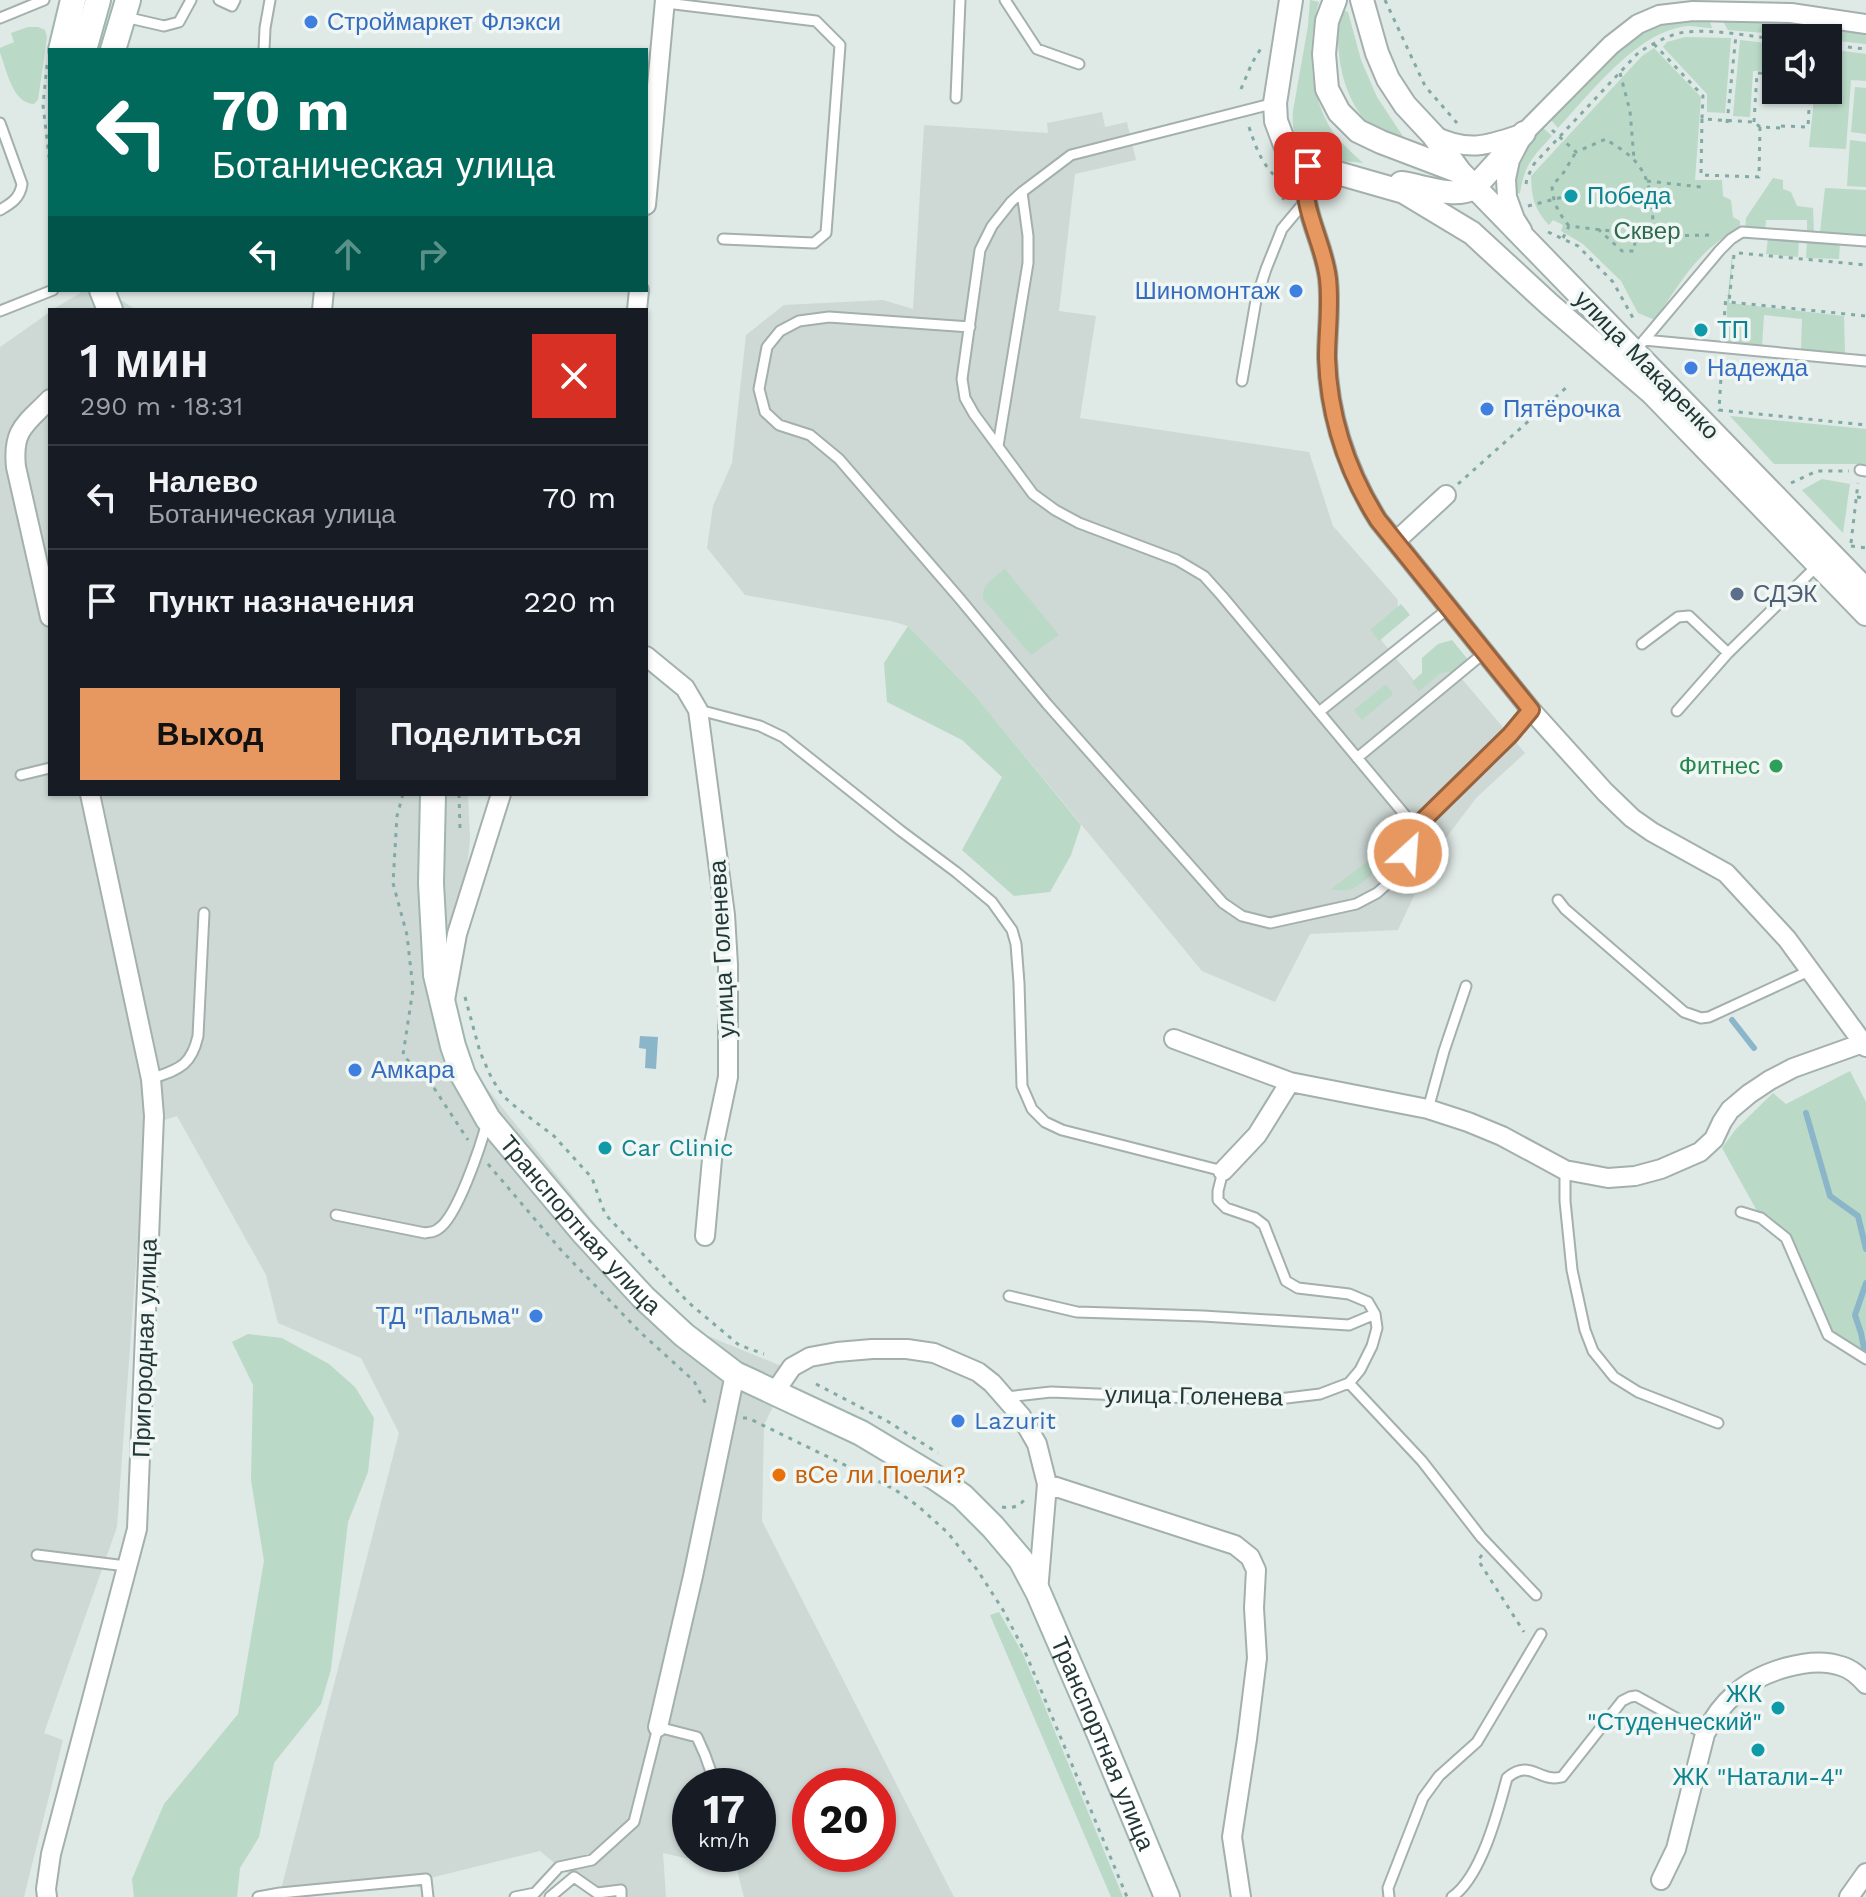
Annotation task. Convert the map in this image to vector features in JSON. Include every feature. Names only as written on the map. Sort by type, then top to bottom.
[{"type":"main road","points":[[56,48],[73,0]]},
{"type":"main road","points":[[85,48],[98,0]]},
{"type":"main road","points":[[114,48],[125,8]]},
{"type":"main road","name":"Транспортная улица","points":[[433,796],[431,883],[436,975],[463,1075],[488,1119],[583,1232],[643,1297],[684,1335],[735,1374],[861,1433],[936,1478],[962,1496],[993,1527],[1021,1560],[1038,1592],[1167,1897]]},
{"type":"street","points":[[1291,0],[1275,103],[1276,121],[1285,145],[1308,166],[1380,184],[1395,182],[1454,193],[1465,192],[1467,180],[1524,133],[1611,45],[1638,24],[1659,15],[1693,11],[1791,13],[1866,24]]},
{"type":"street","points":[[1335,0],[1327,21],[1324,54],[1327,89],[1339,112],[1358,131],[1467,180]]},
{"type":"street","name":"улица Макаренко","points":[[1362,0],[1388,79],[1405,105],[1433,135],[1467,180],[1539,239],[1866,590]]},
{"type":"street","points":[[648,153],[666,2]]},
{"type":"street","points":[[1433,135],[1464,147],[1483,146],[1524,133]]},
{"type":"street","points":[[1524,133],[1510,160],[1506,179],[1507,197],[1515,219],[1539,239]]},
{"type":"street","points":[[1174,1039],[1290,1082],[1428,1109],[1502,1136],[1565,1170],[1608,1178],[1635,1176],[1687,1159],[1714,1139],[1730,1110],[1770,1080],[1793,1068],[1865,1045],[1787,939],[1726,873],[1652,832],[1605,792],[1531,710],[1378,520],[1347,460],[1337,426],[1328,379],[1328,278],[1307,199],[1308,166]]},
{"type":"street","name":"улица Макаренко","points":[[1380,184],[1404,192],[1472,233],[1653,394],[1866,614]]},
{"type":"street","points":[[48,401],[21,430],[7,454],[16,467],[48,608]]},
{"type":"street","points":[[1396,541],[1446,495]]},
{"type":"street","points":[[648,658],[685,688],[698,710]]},
{"type":"street","name":"улица Голенева","points":[[698,710],[725,915],[728,965],[728,1077],[713,1148],[705,1236]]},
{"type":"street","name":"Пригородная улица","points":[[47,1897],[51,1854],[137,1529],[154,1116],[151,1079],[90,796]]},
{"type":"street","name":"Транспортная улица","points":[[443,1010],[456,940],[500,796]]},
{"type":"street","points":[[1223,1171],[1257,1135],[1290,1082]]},
{"type":"street","name":"Транспортная улица","points":[[774,1393],[792,1367],[810,1357],[872,1349],[934,1353],[978,1372],[1006,1397],[1037,1444],[1047,1484],[1038,1592]]},
{"type":"street","points":[[658,1727],[735,1374]]},
{"type":"street","points":[[1047,1484],[1235,1545],[1250,1557],[1256,1570],[1254,1608],[1257,1658],[1232,1837],[1241,1897]]},
{"type":"street","points":[[1661,1880],[1676,1849],[1705,1734],[1735,1694],[1758,1678],[1806,1663],[1824,1662],[1842,1666],[1857,1674],[1866,1684]]},
{"type":"street","points":[[1849,1897],[1866,1873]]},
{"type":"lane","points":[[0,18],[44,0]]},
{"type":"lane","points":[[125,8],[164,26],[179,22],[191,0]]},
{"type":"lane","points":[[219,0],[232,6],[235,0]]},
{"type":"lane","points":[[264,48],[270,0]]},
{"type":"lane","points":[[956,98],[960,0]]},
{"type":"lane","points":[[1005,0],[1037,49],[1079,64]]},
{"type":"lane","points":[[666,2],[816,21],[840,45],[826,233],[814,243],[723,239]]},
{"type":"lane","points":[[970,327],[829,317],[799,321],[780,331],[767,347],[759,389],[765,412],[779,425],[810,435],[839,459],[1057,716],[1223,903],[1242,916],[1270,923],[1356,904],[1377,893],[1395,877],[1408,853],[1410,833],[1405,815],[1204,576],[1177,560],[1079,523],[1033,494],[974,414],[965,398],[962,379],[970,327],[980,250],[992,226],[1022,192],[1071,155],[1081,151],[1275,103]]},
{"type":"lane","points":[[0,123],[22,184],[21,193],[0,210]]},
{"type":"lane","points":[[998,446],[1028,263],[1022,192]]},
{"type":"lane","points":[[1242,381],[1256,300],[1266,269],[1282,229],[1307,199]]},
{"type":"lane","points":[[1610,356],[1620,357],[1639,346],[1720,250],[1742,232],[1866,241]]},
{"type":"lane","points":[[0,311],[48,292]]},
{"type":"lane","points":[[1639,346],[1866,361]]},
{"type":"lane","points":[[1677,711],[1728,653],[1818,565]]},
{"type":"lane","points":[[1319,712],[1449,608]]},
{"type":"lane","points":[[1642,644],[1678,617],[1689,616],[1728,653]]},
{"type":"lane","points":[[1357,758],[1484,653]]},
{"type":"lane","points":[[698,710],[760,726],[783,737],[992,902],[1012,930],[1016,944],[1022,1086],[1032,1109],[1045,1122],[1062,1130],[1223,1171],[1218,1200],[1226,1208],[1255,1218],[1264,1225],[1286,1281],[1298,1288],[1349,1294],[1368,1302],[1375,1314],[1377,1328],[1360,1370],[1349,1383],[1422,1461],[1481,1537],[1536,1595]]},
{"type":"lane","points":[[1410,833],[1510,735],[1531,710]]},
{"type":"lane","points":[[21,775],[48,768]]},
{"type":"lane","points":[[1558,900],[1684,1012],[1701,1018],[1719,1013],[1811,970]]},
{"type":"lane","points":[[151,1079],[182,1067],[194,1052],[198,1036],[204,913]]},
{"type":"lane","points":[[1428,1109],[1466,986]]},
{"type":"lane","points":[[336,1215],[425,1233],[438,1230],[450,1217],[476,1158],[488,1119]]},
{"type":"lane","points":[[1565,1170],[1572,1270],[1585,1330],[1593,1351],[1614,1377],[1638,1392],[1718,1423]]},
{"type":"lane","points":[[1741,1212],[1761,1218],[1786,1238],[1828,1335],[1866,1359]]},
{"type":"lane","points":[[1009,1296],[1077,1312],[1349,1325],[1375,1314]]},
{"type":"lane","name":"улица Голенева","points":[[1006,1397],[1051,1392],[1262,1401],[1320,1394],[1349,1383]]},
{"type":"lane","points":[[37,1555],[126,1566]]},
{"type":"lane","points":[[1389,1897],[1388,1888],[1423,1798],[1439,1776],[1477,1742],[1541,1634]]},
{"type":"lane","points":[[1452,1897],[1460,1891],[1488,1842],[1507,1778],[1526,1769],[1548,1778],[1562,1777],[1622,1701],[1636,1696],[1705,1734]]},
{"type":"lane","points":[[515,1897],[535,1893],[559,1867],[592,1860],[634,1822],[658,1727],[697,1737],[710,1768]]},
{"type":"lane","points":[[550,1897],[574,1877],[597,1893],[621,1890],[621,1897]]},
{"type":"lane","points":[[258,1897],[426,1879],[428,1897]]},
{"type":"path","points":[[1385,0],[1425,86],[1456,123],[1466,128]]},
{"type":"path","points":[[1525,191],[1534,164],[1639,52],[1685,32],[1762,38]]},
{"type":"path","points":[[1728,122],[1736,35]]},
{"type":"path","points":[[1241,89],[1265,42]]},
{"type":"path","points":[[1654,44],[1703,96],[1701,175],[1759,177],[1760,127]]},
{"type":"path","points":[[1842,46],[1866,49]]},
{"type":"path","points":[[1620,73],[1630,111],[1634,159]]},
{"type":"path","points":[[1754,122],[1757,73],[1762,73]]},
{"type":"path","points":[[48,83],[43,105],[48,148]]},
{"type":"path","points":[[1702,119],[1754,122],[1760,127],[1808,127],[1809,104]]},
{"type":"path","points":[[1249,127],[1258,155],[1284,185],[1283,208]]},
{"type":"path","points":[[1552,129],[1576,152]]},
{"type":"path","points":[[1653,236],[1651,194],[1634,159],[1606,139],[1576,152],[1552,186],[1552,200],[1569,226],[1653,236],[1742,232]]},
{"type":"path","points":[[1647,181],[1701,187]]},
{"type":"path","points":[[1533,214],[1528,206],[1567,196]]},
{"type":"path","points":[[1539,239],[1563,238],[1569,226]]},
{"type":"path","points":[[1598,229],[1622,251],[1634,251],[1635,241],[1630,233]]},
{"type":"path","points":[[1866,265],[1734,252],[1729,302],[1866,316]]},
{"type":"path","points":[[1726,295],[1719,410],[1866,425]]},
{"type":"path","points":[[1474,470],[1568,386]]},
{"type":"path","points":[[1785,486],[1817,471],[1863,471],[1851,546],[1866,548]]},
{"type":"path","points":[[1857,497],[1866,498]]},
{"type":"path","points":[[459,796],[460,829]]},
{"type":"path","points":[[464,991],[480,1052],[503,1096],[554,1136],[592,1178],[605,1214],[689,1303],[739,1345],[764,1354]]},
{"type":"path","points":[[561,1250],[640,1332],[694,1381],[708,1408]]},
{"type":"path","points":[[738,1417],[748,1418],[894,1489],[948,1533],[1003,1610],[1026,1654],[1127,1897]]},
{"type":"path","points":[[1478,1560],[1533,1647]]},
{"type":"shaded area","points":[[1102,112],[1105,127],[1127,122],[1136,160],[1075,174],[1059,311],[1096,316],[1080,418],[1309,452],[1333,526],[1398,600],[1397,618],[1377,635],[1421,689],[1441,673],[1456,672],[1525,753],[1477,797],[1433,855],[1398,930],[1310,934],[1275,1002],[1202,971],[973,693],[908,626],[745,595],[707,548],[713,506],[732,463],[746,335],[784,305],[883,300],[913,309],[924,125],[1048,133],[1047,123]]},
{"type":"shaded area","points":[[82,292],[109,292],[133,308],[55,308]]},
{"type":"shaded area","points":[[48,313],[48,796],[468,796],[470,839],[454,994],[469,1066],[674,1322],[791,1370],[764,1425],[762,1521],[888,1768],[792,1768],[792,1872],[896,1872],[896,1783],[954,1897],[744,1897],[738,1872],[776,1872],[776,1768],[672,1768],[672,1855],[663,1853],[666,1897],[622,1897],[622,1890],[597,1893],[540,1851],[426,1879],[280,1893],[399,1433],[361,1358],[278,1323],[266,1275],[177,1116],[146,1126],[117,1527],[44,1733],[63,1740],[24,1897],[0,1897],[0,347]]},
{"type":"green space","points":[[1310,0],[1319,2],[1313,31],[1312,62],[1320,106],[1333,132],[1363,163],[1322,159],[1303,150],[1297,141],[1293,111]]},
{"type":"green space","points":[[1342,10],[1348,12],[1361,60],[1377,97],[1406,141],[1371,126],[1355,106],[1344,80],[1339,54],[1338,33]]},
{"type":"green space","points":[[1788,17],[1866,27],[1866,44],[1842,41],[1842,24],[1762,24],[1762,33],[1728,30],[1721,18]]},
{"type":"green space","points":[[1709,18],[1712,28],[1688,26],[1669,30],[1651,39],[1616,66],[1558,128],[1551,120],[1597,67],[1627,40],[1657,22]]},
{"type":"green space","points":[[28,27],[45,30],[47,37],[38,100],[34,104],[20,98],[15,92],[0,53],[0,48],[14,42],[11,33]]},
{"type":"green space","points":[[1685,37],[1731,38],[1725,113],[1707,112],[1707,94],[1663,47],[1667,42]]},
{"type":"green space","points":[[1740,40],[1762,42],[1762,71],[1753,71],[1750,117],[1733,116]]},
{"type":"green space","name":"Сквер","points":[[1654,48],[1701,97],[1695,180],[1722,180],[1723,196],[1731,200],[1733,217],[1740,221],[1740,228],[1712,246],[1691,268],[1655,320],[1638,313],[1621,281],[1583,244],[1561,231],[1563,225],[1553,220],[1549,225],[1535,203],[1531,176],[1642,56]]},
{"type":"green space","points":[[1842,51],[1866,54],[1866,81],[1851,80],[1846,149],[1809,147],[1813,104],[1842,104]]},
{"type":"green space","points":[[1855,87],[1866,88],[1866,134],[1851,132]]},
{"type":"green space","points":[[1542,127],[1552,136],[1530,162],[1520,193],[1512,195],[1520,158]]},
{"type":"green space","points":[[1850,140],[1866,142],[1866,187],[1847,186]]},
{"type":"green space","points":[[1773,178],[1783,180],[1783,189],[1791,192],[1797,206],[1813,208],[1814,234],[1807,234],[1807,220],[1766,220],[1765,231],[1745,229],[1746,218]]},
{"type":"green space","points":[[1825,188],[1866,190],[1866,236],[1820,232]]},
{"type":"green space","points":[[1768,238],[1799,240],[1798,257],[1766,254]]},
{"type":"green space","points":[[1807,241],[1840,243],[1839,259],[1806,258]]},
{"type":"green space","points":[[1732,255],[1729,303],[1844,316],[1845,354],[1801,350],[1802,319],[1764,315],[1762,346],[1727,344],[1727,303]]},
{"type":"green space","points":[[1730,416],[1866,429],[1866,464],[1774,464]]},
{"type":"green space","points":[[1822,479],[1850,484],[1843,533],[1802,490]]},
{"type":"green space","points":[[1005,569],[1059,635],[1031,655],[983,599],[986,585]]},
{"type":"green space","points":[[1401,604],[1410,615],[1379,641],[1370,630]]},
{"type":"green space","points":[[908,626],[973,693],[1081,825],[1071,855],[1050,892],[1014,896],[962,850],[1002,777],[962,740],[887,702],[884,663]]},
{"type":"green space","points":[[1452,640],[1469,661],[1456,672],[1441,673],[1419,691],[1412,682],[1422,673],[1422,658],[1438,644]]},
{"type":"green space","points":[[1386,684],[1393,694],[1362,720],[1354,710]]},
{"type":"green space","points":[[1389,845],[1380,864],[1363,882],[1349,890],[1331,889]]},
{"type":"green space","points":[[1850,1071],[1866,1102],[1866,1359],[1828,1335],[1786,1238],[1761,1218],[1722,1148],[1736,1129],[1773,1093],[1786,1104]]},
{"type":"green space","points":[[248,1334],[282,1338],[329,1364],[355,1387],[374,1418],[368,1472],[348,1522],[331,1669],[321,1704],[274,1763],[259,1837],[240,1868],[237,1897],[134,1897],[132,1879],[164,1804],[238,1714],[264,1561],[251,1480],[253,1385],[232,1342]]},
{"type":"green space","points":[[999,1612],[1023,1654],[1123,1897],[1111,1897],[990,1615]]},
{"type":"water","points":[[640,1036],[658,1037],[656,1069],[645,1068],[646,1049],[639,1048]]},
{"type":"waterway","points":[[1732,1020],[1754,1048]]},
{"type":"waterway","points":[[1806,1113],[1830,1196],[1858,1216],[1866,1249]]},
{"type":"waterway","points":[[1866,1283],[1855,1315],[1866,1359]]},
{"type":"place","name":"Строймаркет Флэкси","points":[[311,22]]},
{"type":"place","name":"Победа","points":[[1571,196]]},
{"type":"place","name":"Шиномонтаж","points":[[1296,291]]},
{"type":"place","name":"ТП","points":[[1701,330]]},
{"type":"place","name":"Надежда","points":[[1691,368]]},
{"type":"place","name":"Пятёрочка","points":[[1487,409]]},
{"type":"place","name":"СДЭК","points":[[1737,594]]},
{"type":"place","name":"Фитнес","points":[[1776,766]]},
{"type":"place","name":"Амкара","points":[[355,1070]]},
{"type":"place","name":"Car Clinic","points":[[605,1148]]},
{"type":"place","name":"ТД \"Пальма\"","points":[[536,1316]]},
{"type":"place","name":"Lazurit","points":[[958,1421]]},
{"type":"place","name":"вСе ли Поели?","points":[[779,1475]]},
{"type":"place","name":"ЖК \"Студенческий\"","points":[[1778,1708]]},
{"type":"place","name":"ЖК \"Натали-4\"","points":[[1758,1750]]},
{"type":"route","points":[[1308,166],[1307,199],[1328,278],[1328,379],[1343,448],[1352,472],[1378,520],[1531,710],[1510,735],[1410,833],[1408,853]]}]
